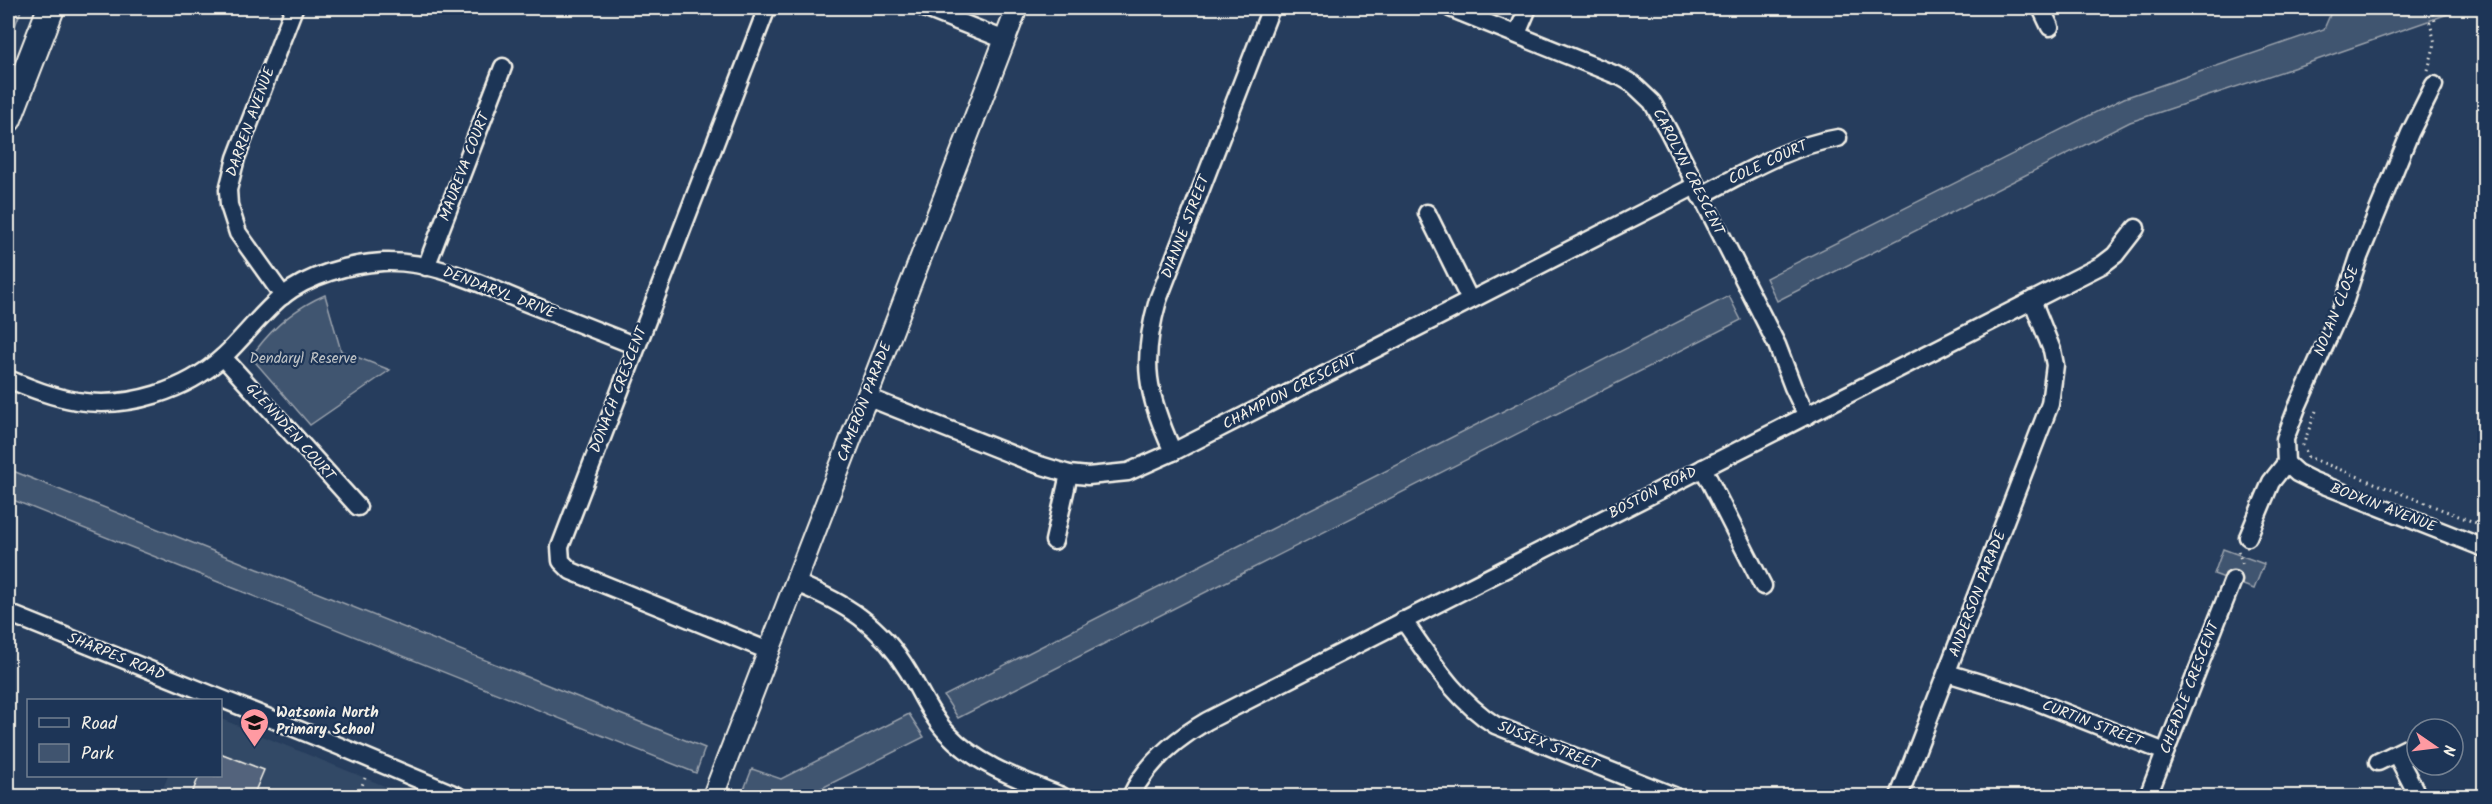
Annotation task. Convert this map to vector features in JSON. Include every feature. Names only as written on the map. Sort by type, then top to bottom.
[{"type":"main road","points":[[8,119],[51,8]]},
{"type":"street","name":"DARREN AVENUE","points":[[283,296],[238,233],[232,220],[228,190],[236,158],[294,8]]},
{"type":"street","name":"DONACH CRESCENT","points":[[767,8],[560,547],[561,561],[571,571],[582,577],[769,651]]},
{"type":"street","points":[[924,8],[1005,40]]},
{"type":"street","name":"CAMERON PARADE","points":[[713,796],[1017,8]]},
{"type":"street","name":"DIANNE STREET","points":[[1173,452],[1152,403],[1148,383],[1147,364],[1151,323],[1271,8]]},
{"type":"street","name":"CAROLYN CRESCENT","points":[[1450,8],[1604,69],[1621,77],[1642,92],[1660,114],[1777,345],[1802,382],[1812,413]]},
{"type":"street","points":[[1517,34],[1528,8]]},
{"type":"street","points":[[2042,8],[2050,27]]},
{"type":"street","name":"MAUREVA COURT","points":[[426,267],[503,67]]},
{"type":"street","name":"NOLAN CLOSE","points":[[2286,463],[2285,439],[2345,300],[2359,257],[2429,81]]},
{"type":"street","name":"COLE COURT","points":[[1698,191],[1787,151],[1838,138]]},
{"type":"street","name":"CHAMPION CRESCENT","points":[[867,397],[1033,463],[1069,474],[1088,477],[1128,472],[1173,452],[1470,300],[1698,191]]},
{"type":"street","points":[[1427,213],[1470,300]]},
{"type":"street","name":"BOSTON ROAD","points":[[1131,796],[1148,767],[1207,721],[2102,265],[2115,255],[2136,228]]},
{"type":"street","name":"DENDARYL DRIVE","points":[[8,379],[57,397],[78,401],[117,402],[167,390],[197,376],[223,357],[283,296],[308,282],[360,265],[400,262],[468,279],[636,346]]},
{"type":"street","name":"ANDERSON PARADE","points":[[1899,796],[2046,419],[2055,365],[2052,350],[2026,303]]},
{"type":"street","name":"GLENNDEN COURT","points":[[223,357],[358,507]]},
{"type":"street","points":[[2248,537],[2271,482],[2286,463]]},
{"type":"street","name":"BODKIN AVENUE","points":[[2286,463],[2296,473],[2311,480],[2484,548]]},
{"type":"street","points":[[1702,468],[1763,586]]},
{"type":"street","points":[[1054,541],[1069,474]]},
{"type":"street","name":"CHEADLE CRESCENT","points":[[2148,796],[2233,580]]},
{"type":"street","points":[[793,589],[843,604],[869,625],[900,657],[934,716],[946,732],[962,747],[996,769],[1062,796]]},
{"type":"street","name":"SHARPES ROAD","points":[[8,613],[458,796]]},
{"type":"street","name":"SUSSEX STREET","points":[[1410,616],[1446,682],[1465,702],[1495,725],[1674,796]]},
{"type":"street","name":"CURTIN STREET","points":[[1950,668],[2165,752]]},
{"type":"street","points":[[2378,762],[2405,749]]},
{"type":"street","name":"BOSTON ROAD","points":[[1142,796],[1164,753]]},
{"type":"street","points":[[2396,754],[2418,796]]},
{"type":"path","points":[[2429,81],[2435,43],[2430,23],[2435,21],[2431,8]]},
{"type":"path","points":[[2316,411],[2303,445],[2308,456],[2484,526]]},
{"type":"path","points":[[358,796],[366,778]]},
{"type":"shaded area","name":"Watsonia North Primary School","points":[[222,719],[408,796],[160,796],[168,777],[222,777]]},
{"type":"green space","points":[[8,8],[22,8],[8,44]]},
{"type":"green space","points":[[2333,8],[2465,8],[2130,122],[1777,301],[1766,278],[2124,98],[2324,29]]},
{"type":"green space","name":"Dendaryl Reserve","points":[[325,295],[341,351],[390,370],[310,425],[256,363],[256,350],[287,318],[305,305]]},
{"type":"green space","points":[[1729,296],[1741,320],[958,718],[944,696]]},
{"type":"green space","points":[[8,469],[705,748],[696,773],[8,498]]},
{"type":"green space","points":[[2223,549],[2264,564],[2254,589],[2214,574]]},
{"type":"green space","points":[[909,714],[924,737],[806,796],[753,796],[743,792],[752,769],[781,779]]},
{"type":"building","points":[[222,754],[264,770],[253,796],[191,796],[199,777],[222,777]]},
{"type":"place","name":"Watsonia North Primary School","points":[[255,748]]}]
